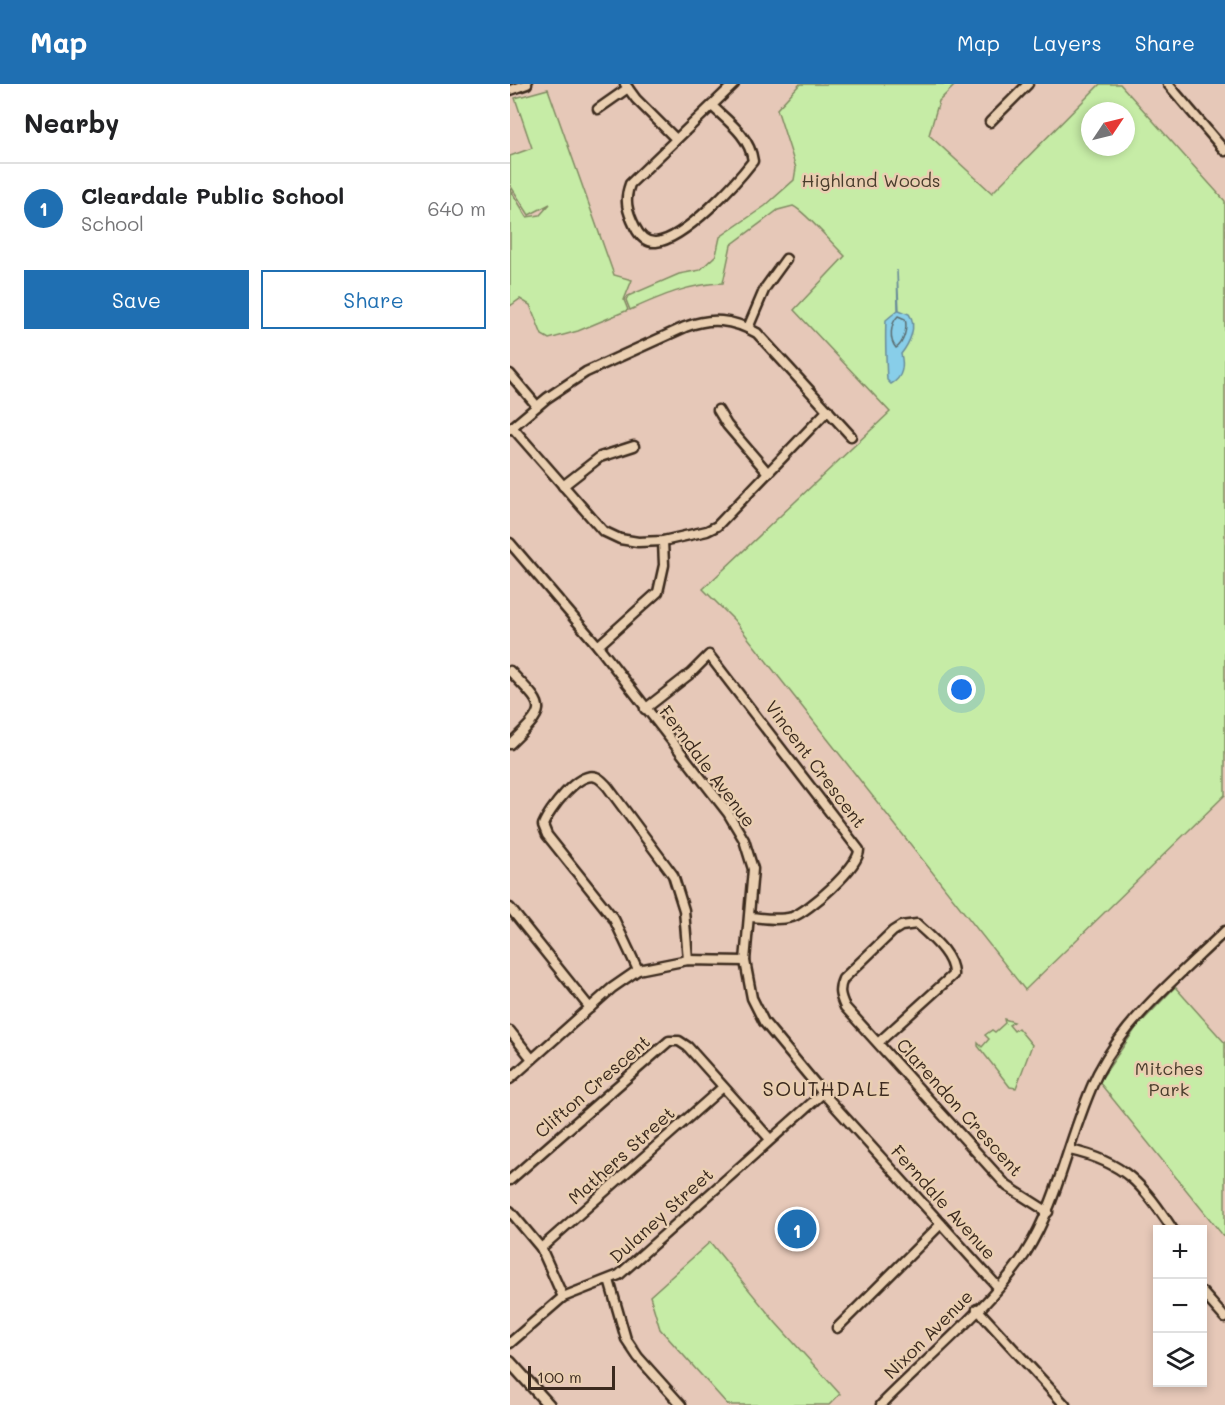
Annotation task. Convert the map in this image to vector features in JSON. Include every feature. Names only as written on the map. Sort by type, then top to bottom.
[{"type":"main road","points":[[510,1362],[549,1405]]},
{"type":"street","points":[[510,90],[527,84]]},
{"type":"street","points":[[712,106],[746,139],[752,149],[753,160],[685,229],[669,238],[655,242],[647,241],[641,237],[626,204],[626,196],[634,178],[734,84]]},
{"type":"street","points":[[990,122],[1028,84]]},
{"type":"street","points":[[1168,84],[1225,151]]},
{"type":"street","points":[[598,110],[627,86],[675,138]]},
{"type":"street","points":[[748,328],[765,288],[786,259]]},
{"type":"street","points":[[828,410],[717,526],[690,536],[663,541],[620,540],[603,531],[511,428],[537,406],[586,372],[700,321],[717,320],[748,328],[772,348],[828,410],[851,436]]},
{"type":"street","points":[[510,374],[537,406]]},
{"type":"street","points":[[718,410],[727,425],[768,473]]},
{"type":"street","points":[[563,486],[600,457],[634,446]]},
{"type":"street","points":[[598,646],[658,592],[664,565],[663,541]]},
{"type":"street","name":"Ferndale Avenue","points":[[510,543],[598,646],[728,813],[744,840],[753,869],[745,961],[752,998],[764,1022],[823,1093],[998,1287]]},
{"type":"street","name":"Vincent Crescent","points":[[645,709],[691,673],[709,655],[859,850],[856,863],[806,911],[782,920],[750,917]]},
{"type":"street","points":[[510,670],[536,696],[540,708],[537,718],[510,744]]},
{"type":"street","points":[[638,970],[614,919],[547,835],[543,825],[547,815],[577,781],[588,776],[598,777],[607,786],[673,875],[684,910],[688,960]]},
{"type":"street","points":[[510,908],[590,1008]]},
{"type":"street","name":"Clarendon Crescent","points":[[879,1042],[953,975],[954,966],[949,958],[917,924],[901,926],[893,931],[843,979],[839,987],[845,1007],[1007,1186],[1048,1212]]},
{"type":"street","name":"Nixon Avenue","points":[[881,1405],[891,1402],[998,1287],[1026,1252],[1048,1212],[1089,1095],[1114,1047],[1150,1006],[1225,931]]},
{"type":"street","points":[[510,1079],[590,1008],[638,970],[688,960],[745,961]]},
{"type":"street","points":[[510,1031],[532,1059]]},
{"type":"street","name":"Clifton Crescent","points":[[510,1180],[669,1041],[679,1041],[688,1047],[770,1139]]},
{"type":"street","name":"Mathers Street","points":[[542,1248],[723,1087]]},
{"type":"street","name":"Dulaney Street","points":[[510,1343],[563,1297],[619,1275],[823,1093]]},
{"type":"street","points":[[1070,1150],[1100,1156],[1127,1172],[1169,1225]]},
{"type":"street","points":[[510,1211],[542,1248],[563,1297]]},
{"type":"street","points":[[837,1328],[941,1224]]},
{"type":"street","points":[[609,1280],[626,1339],[638,1357],[681,1405]]},
{"type":"street","points":[[1207,1297],[1225,1318]]},
{"type":"street","points":[[977,1310],[1065,1405]]},
{"type":"green space","name":"Highland Woods","points":[[800,84],[956,84],[939,101],[929,135],[992,193],[1081,103],[1081,156],[1135,156],[1135,102],[1082,102],[1100,84],[1120,84],[1225,201],[1225,795],[1025,990],[734,620],[703,589],[890,412],[794,310],[845,256],[812,221],[793,206],[778,210],[731,245],[723,283],[686,288],[630,310],[626,300],[628,296],[679,274],[700,270],[716,255],[720,237],[765,206],[794,180],[796,168],[777,109]]},
{"type":"green space","points":[[548,89],[614,275],[632,280],[624,300],[628,310],[578,331],[549,339],[542,335],[530,305],[520,299],[510,306],[510,189],[527,217],[540,215],[550,204],[529,215],[510,185],[510,156],[532,148],[515,98]]},
{"type":"green space","name":"Mitches Park","points":[[1175,987],[1225,1043],[1225,1238],[1099,1082],[1136,1028]]},
{"type":"green space","points":[[1004,1019],[1014,1022],[1009,1025],[1014,1031],[1018,1028],[1032,1045],[1016,1088],[1010,1087],[978,1046],[978,1043],[982,1047],[989,1039],[985,1035],[992,1030],[995,1032],[1005,1023]]},
{"type":"green space","points":[[710,1242],[776,1323],[840,1394],[829,1405],[728,1405],[660,1329],[650,1296]]},
{"type":"water","points":[[897,270],[899,310],[909,314],[913,329],[901,354],[900,375],[891,384],[887,380],[886,320],[898,310]]},
{"type":"place","name":"Cleardale Public School","points":[[797,1229]]},
{"type":"district","name":"SOUTHDALE","points":[[827,1088]]}]
